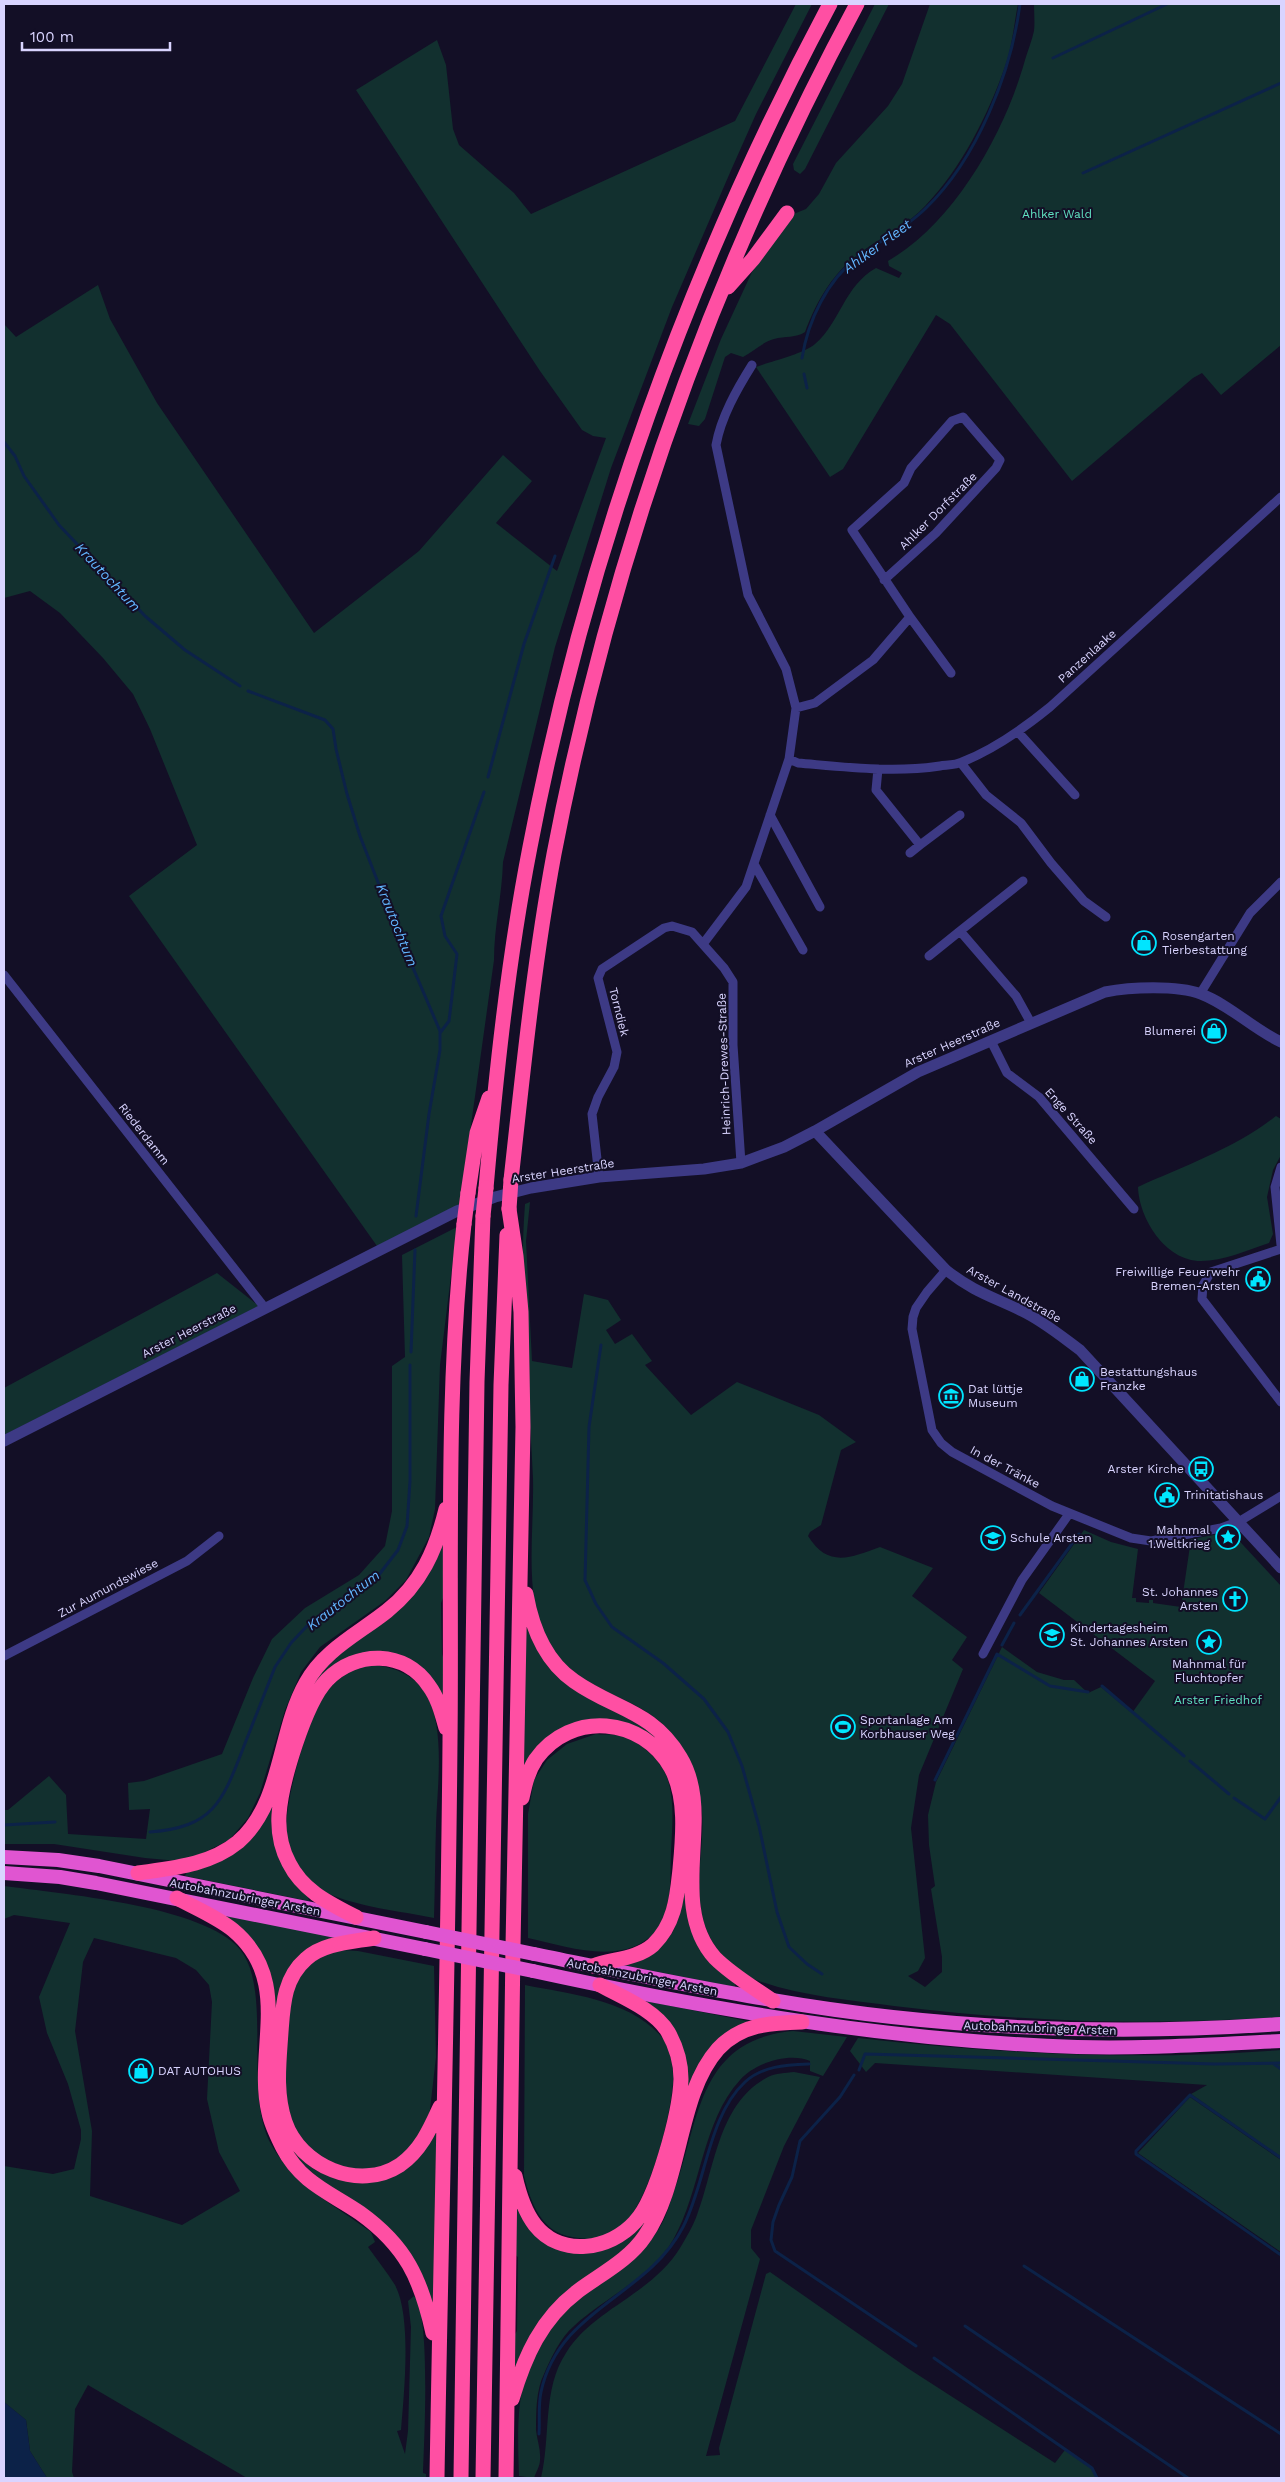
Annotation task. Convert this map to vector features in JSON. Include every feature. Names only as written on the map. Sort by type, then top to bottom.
[{"type":"highway","points":[[461,2478],[476,1382],[486,1188],[496,1080],[512,952],[529,849],[549,753],[574,650],[614,516],[647,418],[703,274],[754,156],[830,4]]},
{"type":"highway","points":[[483,2478],[501,1385],[508,1209],[534,975],[554,854],[574,758],[599,657],[637,524],[667,434],[719,298],[800,115],[857,4]]},
{"type":"highway","points":[[719,298],[753,259],[787,213]]},
{"type":"highway","points":[[437,2478],[456,1316],[464,1224],[477,1133],[496,1080]]},
{"type":"highway","points":[[506,2478],[523,1427],[521,1312],[516,1256],[508,1209]]},
{"type":"highway","points":[[138,1873],[180,1867],[208,1860],[239,1841],[256,1820],[268,1796],[305,1683],[316,1668],[338,1645],[387,1611],[418,1580],[439,1538],[452,1483]]},
{"type":"highway","points":[[521,1566],[533,1623],[542,1645],[556,1664],[574,1681],[650,1721],[664,1735],[682,1759],[693,1794],[691,1892],[694,1916],[699,1931],[715,1958],[737,1977],[773,2001]]},
{"type":"highway","points":[[356,1917],[317,1896],[306,1887],[289,1864],[280,1839],[279,1814],[287,1778],[310,1706],[327,1680],[344,1668],[370,1658],[393,1660],[415,1671],[430,1687],[450,1740]]},
{"type":"highway","points":[[515,1831],[528,1774],[545,1748],[566,1733],[582,1727],[606,1724],[624,1728],[645,1738],[660,1751],[672,1769],[682,1812],[678,1887],[671,1921],[652,1946],[639,1953],[593,1966]]},
{"type":"highway","name":"Autobahnzubringer Arsten","points":[[4,1857],[58,1860],[138,1873],[773,2001],[863,2013],[999,2026],[1085,2029],[1156,2030],[1281,2024]]},
{"type":"highway","name":"Autobahnzubringer Arsten","points":[[4,1873],[60,1877],[177,1898],[600,1985],[856,2030],[954,2040],[1079,2047],[1179,2046],[1281,2041]]},
{"type":"highway","points":[[177,1898],[232,1929],[248,1945],[257,1960],[264,1979],[269,2002],[266,2093],[269,2114],[283,2149],[303,2174],[324,2192],[360,2213],[392,2239],[408,2259],[427,2303],[439,2357]]},
{"type":"highway","points":[[374,1938],[321,1950],[306,1958],[293,1974],[283,1997],[279,2062],[278,2093],[285,2122],[293,2139],[306,2156],[324,2167],[357,2176],[381,2174],[399,2165],[413,2154],[428,2135],[444,2098]]},
{"type":"highway","points":[[510,2157],[518,2190],[529,2215],[545,2234],[564,2243],[587,2247],[613,2239],[626,2232],[646,2207],[657,2181],[679,2101],[681,2077],[677,2053],[667,2031],[650,2015],[600,1985]]},
{"type":"highway","points":[[507,2415],[527,2354],[551,2316],[578,2291],[633,2251],[645,2236],[662,2203],[692,2100],[709,2061],[718,2049],[742,2031],[768,2023],[802,2022]]},
{"type":"street","points":[[703,944],[746,888],[789,759],[796,708],[786,669],[748,595],[731,508],[716,445],[718,434],[736,392],[752,365]]},
{"type":"street","name":"Ahlker Dorfstraße","points":[[884,580],[936,533],[962,503],[972,497],[996,468],[1000,460],[963,417],[952,421],[911,468],[904,483],[852,530],[884,580],[951,673]]},
{"type":"street","name":"Panzenlaake","points":[[789,759],[798,763],[878,769],[921,769],[961,763],[1018,732],[1050,707],[1281,497]]},
{"type":"street","points":[[796,708],[815,703],[873,660],[910,617]]},
{"type":"street","points":[[1018,732],[1075,795]]},
{"type":"street","points":[[961,763],[986,795],[1021,823],[1051,863],[1084,901],[1106,917]]},
{"type":"street","points":[[878,769],[876,790],[920,845]]},
{"type":"street","points":[[770,815],[820,907]]},
{"type":"street","points":[[910,853],[960,815]]},
{"type":"street","points":[[754,864],[803,950]]},
{"type":"street","points":[[930,956],[1023,881]]},
{"type":"street","points":[[1200,994],[1250,913],[1281,882]]},
{"type":"street","name":"Torndiek","points":[[599,1177],[592,1114],[598,1096],[614,1067],[617,1052],[598,978],[602,969],[664,928],[672,926],[692,932],[703,944]]},
{"type":"street","points":[[960,930],[1016,996],[1031,1023]]},
{"type":"street","name":"Heinrich-Drewes-Straße","points":[[703,944],[733,982],[733,1045],[741,1163]]},
{"type":"street","name":"Riederdamm","points":[[4,975],[264,1308]]},
{"type":"street","name":"Arster Heerstraße","points":[[4,1441],[457,1211],[531,1188],[599,1177],[711,1169],[741,1163],[784,1147],[918,1072],[1105,992],[1126,988],[1156,988],[1200,994],[1217,1002],[1281,1042]]},
{"type":"street","name":"Enge Straße","points":[[991,1041],[1007,1073],[1039,1097],[1134,1209]]},
{"type":"street","name":"Arster Landstraße","points":[[815,1131],[946,1270],[965,1285],[984,1296],[1022,1311],[1050,1328],[1080,1350],[1240,1521],[1281,1568]]},
{"type":"street","points":[[1281,1166],[1275,1187],[1281,1245]]},
{"type":"street","points":[[1281,1249],[1211,1272],[1201,1293],[1202,1299],[1281,1402]]},
{"type":"street","name":"In der Tränke","points":[[946,1270],[916,1308],[912,1329],[932,1430],[941,1443],[952,1452],[1008,1484],[1069,1514],[1131,1538],[1151,1541],[1222,1528],[1240,1521],[1281,1496]]},
{"type":"street","points":[[983,1654],[1022,1580],[1069,1514]]},
{"type":"street","name":"Zur Aumundswiese","points":[[4,1656],[187,1561],[219,1536]]},
{"type":"green space","points":[[796,4],[812,4],[756,114],[672,307],[611,468],[555,647],[503,862],[494,960],[460,1204],[377,1246],[129,896],[197,845],[150,729],[133,694],[103,658],[60,613],[30,591],[4,598],[4,324],[16,337],[98,285],[110,319],[157,403],[314,633],[419,551],[503,455],[532,481],[496,523],[557,571],[606,438],[593,436],[582,430],[540,371],[356,90],[437,40],[446,65],[453,129],[459,145],[514,193],[531,214],[735,121]]},
{"type":"green space","points":[[875,4],[889,4],[805,169],[800,174],[794,170],[793,164]]},
{"type":"green space","points":[[930,4],[1018,4],[1005,67],[982,123],[962,158],[939,190],[918,213],[864,250],[838,273],[819,301],[805,332],[770,340],[743,357],[731,353],[725,357],[705,419],[699,426],[688,424],[721,339],[752,272],[791,215],[806,209],[819,194],[836,163],[888,106],[902,84]]},
{"type":"green space","name":"Ahlker Wald","points":[[1034,4],[1281,4],[1281,345],[1221,395],[1202,373],[1193,378],[1072,481],[950,324],[936,315],[843,469],[830,477],[756,367],[795,354],[815,344],[831,326],[856,285],[876,268],[899,278],[902,273],[889,266],[888,261],[912,244],[935,223],[956,199],[991,145],[1016,88],[1032,38],[1034,31]]},
{"type":"green space","points":[[1276,1116],[1281,1119],[1281,1155],[1273,1170],[1267,1197],[1273,1234],[1269,1243],[1209,1261],[1188,1259],[1176,1254],[1156,1236],[1149,1224],[1143,1212],[1138,1187],[1227,1147]]},
{"type":"green space","name":"Arster Friedhof","points":[[530,1202],[526,1241],[532,1361],[572,1368],[584,1294],[608,1300],[621,1320],[606,1330],[615,1344],[632,1334],[652,1361],[645,1365],[691,1415],[737,1382],[819,1415],[856,1442],[841,1450],[821,1525],[810,1532],[808,1536],[823,1553],[840,1558],[880,1547],[933,1568],[912,1596],[967,1637],[952,1660],[963,1669],[919,1775],[911,1828],[925,1958],[918,1971],[908,1976],[925,1987],[942,1972],[942,1957],[931,1889],[935,1886],[929,1845],[928,1815],[936,1782],[1002,1647],[1037,1672],[1064,1680],[1074,1680],[1088,1693],[1101,1687],[1132,1713],[1155,1681],[1039,1593],[1084,1530],[1111,1542],[1138,1549],[1132,1598],[1136,1598],[1136,1602],[1149,1603],[1149,1600],[1153,1600],[1153,1603],[1181,1607],[1191,1539],[1231,1532],[1281,1586],[1281,2017],[1136,2022],[1039,2019],[942,2011],[842,1999],[790,1990],[751,1978],[725,1959],[708,1934],[702,1917],[699,1883],[702,1830],[701,1803],[691,1766],[682,1748],[665,1726],[651,1714],[586,1680],[571,1669],[558,1656],[550,1644],[536,1612],[532,1574],[533,1478],[523,1307],[525,1204]]},
{"type":"green space","points":[[457,1227],[440,1365],[435,1509],[429,1537],[406,1580],[385,1601],[320,1647],[301,1672],[285,1710],[260,1793],[248,1818],[229,1840],[201,1854],[178,1861],[145,1858],[54,1844],[4,1844],[4,1810],[8,1810],[49,1776],[66,1795],[68,1834],[146,1839],[150,1809],[129,1810],[128,1783],[144,1781],[222,1754],[253,1678],[272,1639],[305,1608],[359,1575],[385,1546],[392,1511],[392,1366],[405,1357],[402,1255]]},
{"type":"green space","points":[[217,1273],[259,1306],[4,1435],[4,1388]]},
{"type":"green space","points":[[444,1535],[447,1588],[441,1603],[442,1654],[445,1663],[445,1700],[437,1690],[371,1652],[306,1701],[310,1685],[323,1666],[388,1617]]},
{"type":"green space","points":[[524,1613],[538,1647],[555,1670],[576,1688],[639,1723],[666,1747],[677,1764],[685,1788],[689,1813],[687,1890],[689,1914],[696,1938],[709,1961],[735,1983],[735,1987],[623,1965],[644,1958],[663,1944],[674,1929],[680,1914],[687,1829],[685,1795],[682,1784],[672,1762],[658,1744],[640,1731],[620,1723],[599,1721],[577,1724],[556,1733],[538,1748],[522,1778]]},
{"type":"green space","points":[[368,1664],[393,1669],[415,1680],[426,1694],[432,1708],[436,1724],[439,1759],[434,1918],[352,1902],[324,1892],[303,1874],[293,1858],[288,1844],[286,1827],[292,1789],[303,1746],[317,1709],[327,1691],[337,1681]]},
{"type":"green space","points":[[596,1734],[613,1735],[632,1740],[654,1757],[665,1772],[668,1780],[672,1807],[669,1894],[663,1919],[646,1940],[633,1947],[608,1952],[580,1950],[528,1938],[528,1814],[534,1780],[547,1760],[567,1744]]},
{"type":"green space","points":[[274,1798],[281,1852],[285,1865],[290,1877],[308,1896],[309,1901],[185,1876],[187,1871],[218,1859],[241,1846],[258,1828]]},
{"type":"green space","points":[[4,1886],[92,1898],[160,1911],[190,1920],[216,1931],[236,1945],[248,1962],[254,1985],[257,2011],[259,2098],[263,2124],[272,2146],[281,2160],[304,2184],[371,2232],[375,2242],[368,2247],[389,2275],[400,2299],[404,2316],[406,2356],[401,2430],[397,2431],[405,2454],[408,2431],[411,2327],[408,2301],[414,2296],[419,2307],[425,2352],[423,2473],[426,2474],[426,2478],[247,2478],[88,2385],[75,2409],[72,2472],[74,2478],[47,2478],[30,2451],[26,2420],[4,2402],[4,2166],[53,2174],[74,2169],[81,2139],[81,2130],[68,2084],[47,2033],[39,1997],[70,1923],[14,1915],[4,1919]],"holes":[[[94,1938],[176,1958],[196,1970],[209,1985],[212,2002],[207,2099],[219,2152],[240,2191],[182,2225],[90,2196],[92,2131],[75,2031],[83,1962]]]},
{"type":"green space","points":[[224,1915],[342,1938],[312,1949],[275,2023],[273,2002]]},
{"type":"green space","points":[[340,1950],[358,1951],[434,1966],[436,2057],[429,2118],[409,2152],[377,2169],[360,2172],[317,2157],[290,2123],[285,2093],[288,2003],[300,1975],[321,1955]]},
{"type":"green space","points":[[525,1985],[578,1995],[614,2005],[646,2022],[659,2034],[669,2050],[673,2070],[671,2099],[663,2139],[649,2181],[641,2200],[631,2216],[616,2232],[604,2237],[585,2239],[561,2234],[545,2223],[530,2196],[524,2176]]},
{"type":"green space","points":[[646,2001],[747,2021],[748,2023],[719,2041],[660,2197],[630,2248],[559,2300],[515,2372],[513,2337],[517,2331],[518,2257],[515,2255],[516,2197],[552,2245],[631,2235],[687,2079]]},
{"type":"green space","points":[[793,2031],[847,2037],[823,2076],[810,2071],[810,2061],[792,2058],[773,2061],[763,2064],[746,2074],[727,2097],[717,2115],[709,2136],[690,2200],[673,2240],[653,2265],[574,2326],[556,2348],[541,2380],[538,2394],[536,2430],[540,2452],[539,2464],[534,2478],[519,2476],[518,2425],[523,2386],[529,2366],[550,2331],[566,2310],[617,2272],[641,2251],[661,2225],[706,2090],[719,2068],[737,2050],[761,2038]]},
{"type":"green space","points":[[858,2038],[1017,2052],[1070,2054],[1175,2055],[1281,2050],[1281,2157],[1191,2094],[1207,2085],[875,2063],[866,2072],[850,2051]]},
{"type":"green space","points":[[794,2072],[820,2077],[784,2146],[751,2230],[751,2248],[760,2259],[706,2456],[720,2455],[719,2448],[766,2274],[770,2272],[909,2369],[1055,2463],[1065,2450],[1092,2469],[1096,2478],[541,2478],[553,2382],[558,2367],[566,2353],[577,2338],[591,2325],[654,2278],[680,2248],[695,2219],[703,2197],[720,2138],[738,2103],[751,2088],[768,2077]]},
{"type":"green space","points":[[1190,2097],[1281,2160],[1281,2252],[1138,2153]]},
{"type":"green space","points":[[276,2113],[304,2160],[311,2167],[330,2175],[351,2178],[382,2178],[437,2125],[434,2310],[423,2276],[290,2152]]},
{"type":"water","points":[[4,2402],[26,2420],[30,2451],[47,2478],[4,2478]]},
{"type":"waterway","name":"Ahlker Fleet","points":[[802,358],[814,316],[828,289],[837,277],[858,257],[901,228],[926,208],[961,165],[989,114],[1000,86],[1009,58],[1020,4]]},
{"type":"waterway","points":[[1053,58],[1167,4]]},
{"type":"waterway","points":[[1083,173],[1281,83]]},
{"type":"waterway","name":"Ahlker Fleet","points":[[804,374],[807,388]]},
{"type":"waterway","name":"Krautochtum","points":[[4,442],[15,456],[24,476],[59,525],[145,616],[185,650],[240,686]]},
{"type":"waterway","points":[[488,777],[524,644],[555,556]]},
{"type":"waterway","name":"Krautochtum","points":[[248,691],[325,720],[333,729],[347,794],[360,836],[393,921],[440,1031],[440,1050],[429,1114],[416,1216]]},
{"type":"waterway","points":[[440,1033],[449,1021],[457,954],[445,936],[441,916],[484,792]]},
{"type":"waterway","name":"Krautochtum","points":[[411,1352],[415,1250]]},
{"type":"waterway","points":[[601,1345],[589,1427],[585,1580],[596,1604],[612,1627],[663,1663],[704,1699],[728,1732],[742,1766],[759,1826],[777,1912],[789,1947],[807,1964],[822,1974]]},
{"type":"waterway","name":"Krautochtum","points":[[150,1832],[189,1824],[203,1817],[214,1807],[230,1782],[275,1667],[291,1643],[307,1626],[378,1576],[398,1550],[407,1526],[410,1481],[410,1365]]},
{"type":"waterway","points":[[1020,1615],[1079,1534]]},
{"type":"waterway","points":[[1002,1645],[1014,1623]]},
{"type":"waterway","points":[[935,1780],[997,1654],[1050,1686],[1088,1692]]},
{"type":"waterway","points":[[1102,1686],[1184,1756]]},
{"type":"waterway","points":[[1190,1761],[1229,1794]]},
{"type":"waterway","points":[[1234,1798],[1265,1819],[1281,1797]]},
{"type":"waterway","points":[[4,1825],[55,1822]]},
{"type":"waterway","points":[[859,2070],[865,2054],[1215,2064],[1281,2063]]},
{"type":"waterway","points":[[539,2434],[540,2397],[551,2364],[566,2341],[584,2321],[648,2270],[667,2251],[683,2227],[691,2210],[715,2131],[733,2096],[745,2082],[759,2073],[783,2066],[809,2064]]},
{"type":"waterway","points":[[1274,2064],[1281,2069]]},
{"type":"waterway","points":[[854,2075],[840,2097],[800,2141],[792,2177],[773,2222],[771,2240],[775,2251],[916,2346]]},
{"type":"waterway","points":[[1190,2095],[1136,2151],[1136,2154],[1281,2255]]},
{"type":"waterway","points":[[1190,2095],[1281,2158]]},
{"type":"waterway","points":[[1024,2266],[1281,2434]]},
{"type":"waterway","points":[[965,2326],[1188,2478]]},
{"type":"waterway","points":[[934,2358],[1092,2468],[1097,2478]]},
{"type":"place","name":"Rosengarten Tierbestattung","points":[[1144,943]]},
{"type":"place","name":"Blumerei","points":[[1214,1031]]},
{"type":"place","name":"Freiwillige Feuerwehr Bremen-Arsten","points":[[1258,1279]]},
{"type":"place","name":"Bestattungshaus Franzke","points":[[1082,1379]]},
{"type":"place","name":"Dat lüttje Museum","points":[[951,1396]]},
{"type":"place","name":"Arster Kirche","points":[[1201,1469]]},
{"type":"place","name":"Trinitatishaus","points":[[1167,1495]]},
{"type":"place","name":"Mahnmal 1.Weltkrieg","points":[[1228,1537]]},
{"type":"place","name":"Schule Arsten","points":[[993,1538]]},
{"type":"place","name":"St. Johannes Arsten","points":[[1235,1599]]},
{"type":"place","name":"Kindertagesheim St. Johannes Arsten","points":[[1052,1635]]},
{"type":"place","name":"Mahnmal für Fluchtopfer","points":[[1209,1642]]},
{"type":"place","name":"Sportanlage Am Korbhauser Weg","points":[[843,1727]]},
{"type":"place","name":"DAT AUTOHUS","points":[[141,2071]]}]
